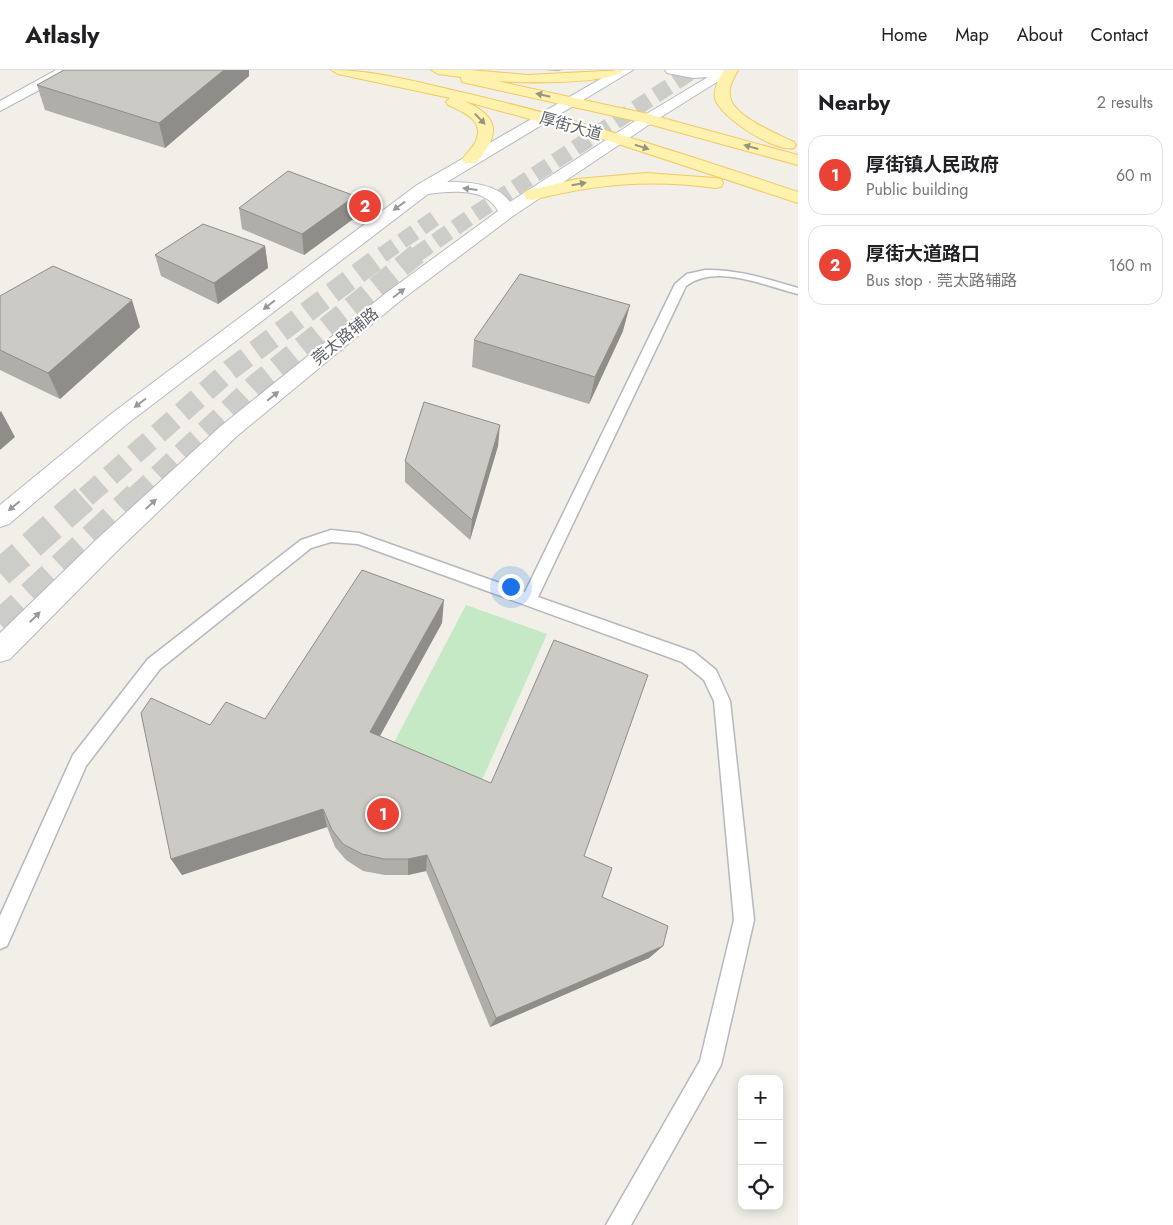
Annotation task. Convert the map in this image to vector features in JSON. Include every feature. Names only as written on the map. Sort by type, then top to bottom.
[{"type":"main road","points":[[0,107],[66,70]]},
{"type":"main road","name":"厚街大道","points":[[338,70],[499,105],[618,139],[798,199]]},
{"type":"main road","points":[[432,71],[549,80],[586,77],[617,70]]},
{"type":"main road","points":[[0,518],[119,419],[423,189],[626,70]]},
{"type":"main road","points":[[672,70],[698,74],[729,70],[723,90],[723,101],[734,114],[749,125],[798,150]]},
{"type":"main road","name":"莞太路辅路","points":[[0,651],[105,547],[229,431],[393,297],[532,195],[648,119],[729,70]]},
{"type":"main road","name":"厚街大道","points":[[432,71],[648,119],[798,160]]},
{"type":"main road","points":[[388,80],[425,92],[477,114],[486,125],[487,135],[481,148],[470,160]]},
{"type":"main road","points":[[532,195],[558,187],[589,182],[662,176],[738,186],[798,199]]},
{"type":"main road","points":[[423,189],[457,187],[488,192],[499,198],[505,205],[507,212]]},
{"type":"lane","points":[[529,600],[681,284],[687,277],[696,274],[721,273],[798,291]]},
{"type":"lane","points":[[0,939],[79,761],[154,664],[306,544],[331,536],[359,538],[688,657],[710,675],[722,701],[744,920],[710,1065],[618,1225]]},
{"type":"green space","points":[[466,605],[547,634],[478,789],[389,752]]},
{"type":"building","points":[[64,70],[224,70],[159,123],[37,85]]},
{"type":"building","points":[[288,171],[355,196],[302,234],[239,208]]},
{"type":"building","points":[[203,224],[265,246],[214,283],[155,255]]},
{"type":"building","points":[[53,266],[132,300],[48,373],[0,350],[0,296]]},
{"type":"building","points":[[520,274],[630,305],[595,377],[474,340]]},
{"type":"building","points":[[424,402],[500,425],[472,520],[405,461]]},
{"type":"building","points":[[362,570],[444,600],[370,732],[491,783],[554,640],[648,675],[584,856],[612,868],[602,897],[668,926],[663,946],[496,1018],[427,855],[408,859],[384,859],[362,854],[343,844],[332,830],[323,809],[171,859],[141,713],[151,698],[210,725],[226,702],[265,719]]},
{"type":"tunnel","points":[[416,255],[694,70]]},
{"type":"tunnel","points":[[382,255],[441,214]]},
{"type":"tunnel","points":[[86,497],[230,370],[384,254]]},
{"type":"tunnel","points":[[135,497],[256,384],[417,254]]},
{"type":"tunnel","points":[[0,573],[87,496]]},
{"type":"tunnel","points":[[0,624],[137,496]]},
{"type":"place","name":"厚街大道路口","points":[[365,206]]},
{"type":"place","name":"厚街镇人民政府","points":[[383,814]]}]
